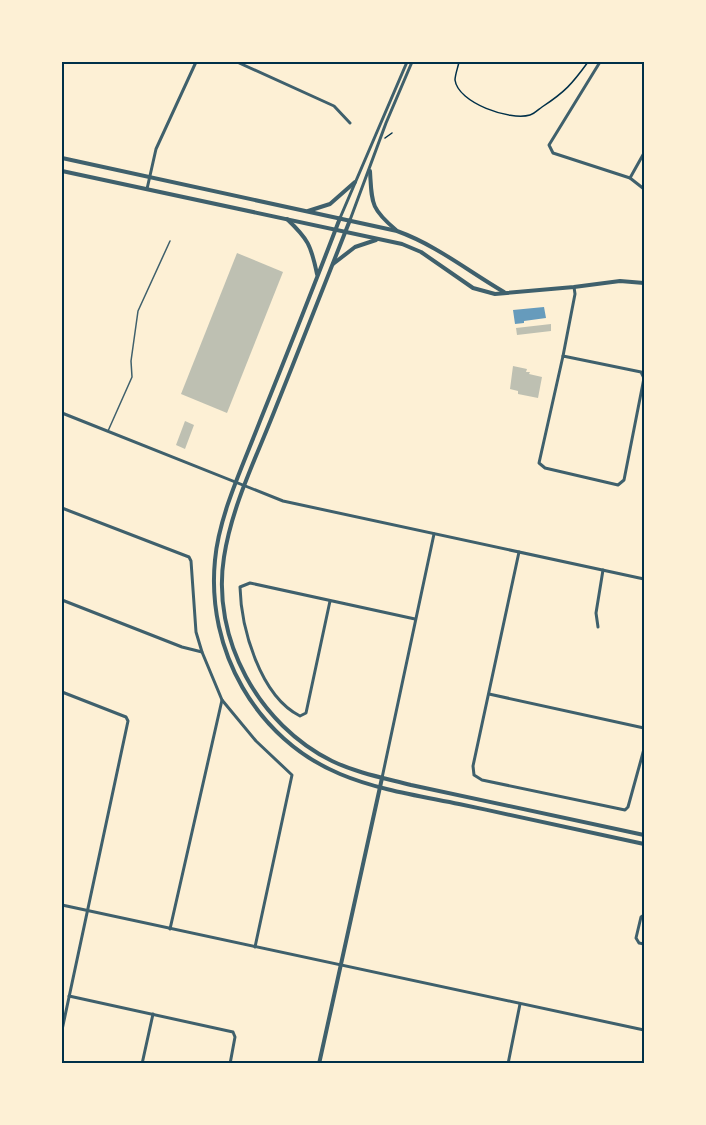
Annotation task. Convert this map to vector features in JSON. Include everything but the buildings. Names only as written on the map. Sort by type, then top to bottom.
[{"type":"street","points":[[147,189],[156,149],[195,62]]},
{"type":"street","points":[[237,62],[334,106],[350,123]]},
{"type":"street","points":[[407,62],[336,229],[237,484],[218,541],[214,569],[217,617],[227,656],[253,705],[273,728],[312,760],[337,773],[380,787],[645,844]]},
{"type":"street","points":[[412,62],[386,123],[370,171],[230,528],[222,576],[225,619],[230,638],[242,669],[267,708],[301,742],[343,766],[382,778],[645,834]]},
{"type":"street","points":[[600,62],[549,145],[553,153],[630,178],[645,189]]},
{"type":"street","points":[[630,178],[645,153]]},
{"type":"street","points":[[62,158],[397,231],[432,245],[473,274],[504,292]]},
{"type":"street","points":[[62,171],[402,244],[420,252],[473,288],[495,294],[620,281],[645,283]]},
{"type":"street","points":[[370,171],[370,192],[375,208],[380,216],[397,231]]},
{"type":"street","points":[[307,211],[330,204],[355,182]]},
{"type":"street","points":[[286,219],[302,234],[310,246],[318,276]]},
{"type":"street","points":[[333,264],[355,247],[379,239]]},
{"type":"street","points":[[562,356],[641,372],[645,378],[624,480],[618,485],[545,468],[539,463],[575,294],[574,287]]},
{"type":"street","points":[[62,413],[289,503],[645,579]]},
{"type":"street","points":[[62,508],[189,557],[196,632],[222,700],[256,741],[292,775],[255,947]]},
{"type":"street","points":[[319,1064],[434,534]]},
{"type":"street","points":[[519,552],[473,766],[474,775],[477,778],[625,810],[628,807],[645,749]]},
{"type":"street","points":[[598,627],[596,613],[603,570]]},
{"type":"street","points":[[330,601],[306,713],[300,716],[291,711],[278,696],[257,663],[240,609],[240,587],[250,583],[415,619]]},
{"type":"street","points":[[62,600],[182,647],[202,652]]},
{"type":"street","points":[[62,692],[126,717],[128,721],[62,1030]]},
{"type":"street","points":[[489,694],[645,728]]},
{"type":"street","points":[[170,929],[222,700]]},
{"type":"street","points":[[62,905],[645,1030]]},
{"type":"street","points":[[645,915],[641,917],[636,938],[639,943],[645,944]]},
{"type":"street","points":[[69,996],[233,1032],[235,1037],[230,1064]]},
{"type":"street","points":[[508,1064],[520,1003]]},
{"type":"street","points":[[142,1064],[153,1014]]},
{"type":"lane","points":[[107,432],[132,377],[132,351],[138,311],[170,241]]},
{"type":"path","points":[[459,62],[455,79],[461,94],[465,97],[482,107],[499,112],[530,115],[572,85],[588,62]]},
{"type":"water","points":[[544,307],[546,318],[515,324],[513,310]]}]
